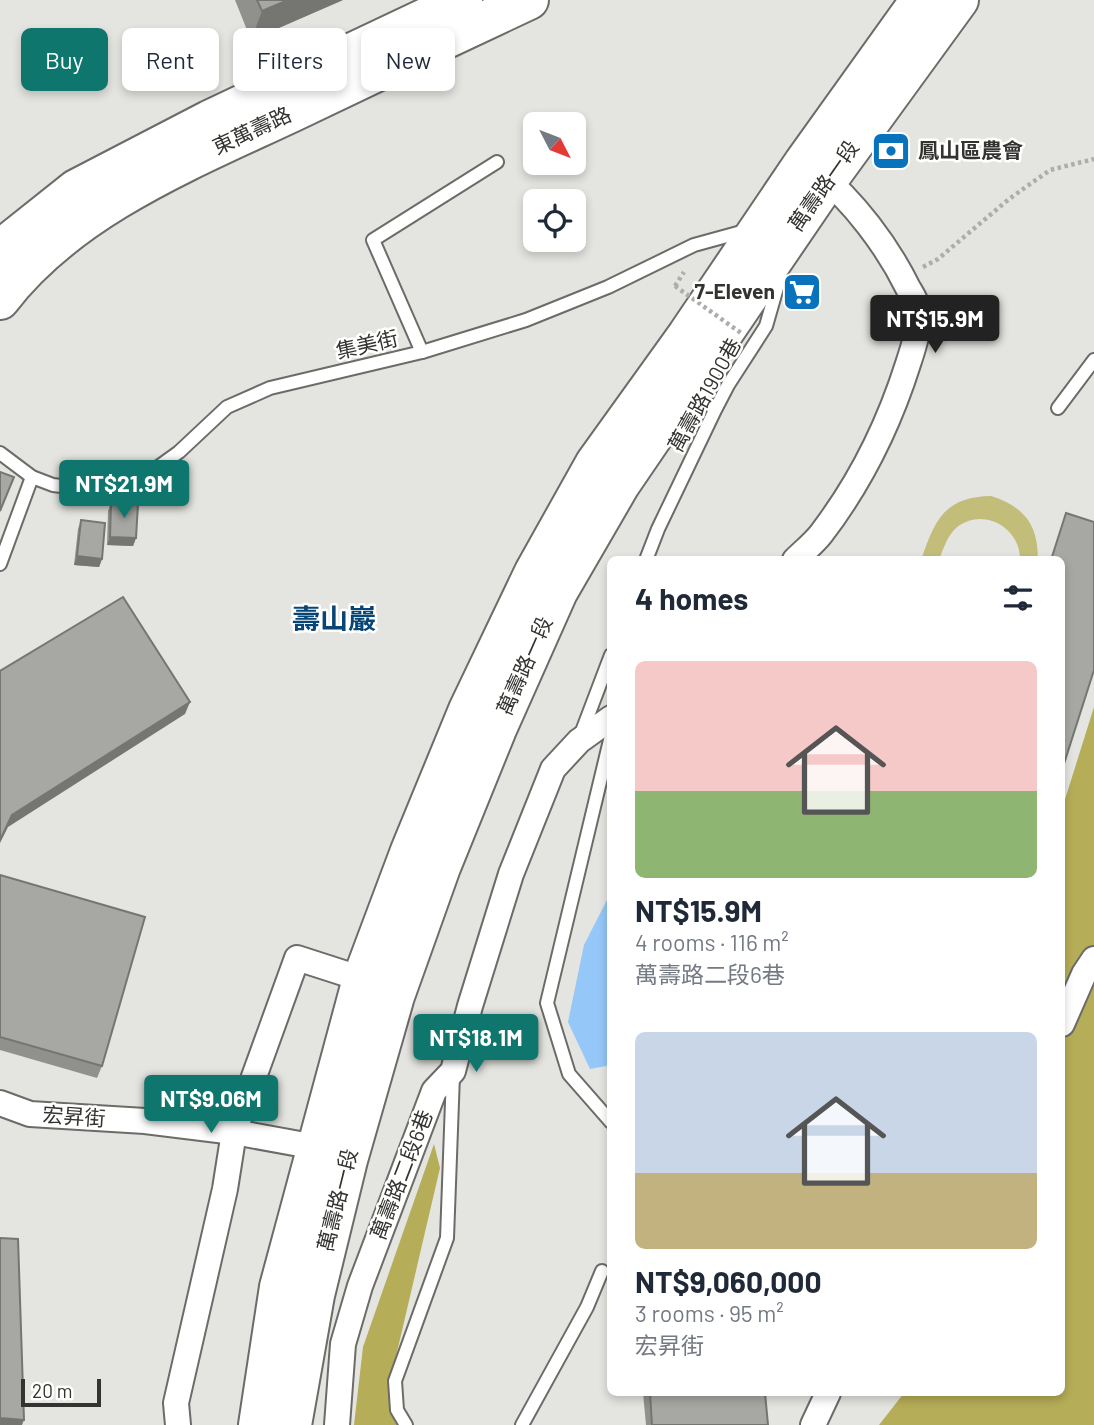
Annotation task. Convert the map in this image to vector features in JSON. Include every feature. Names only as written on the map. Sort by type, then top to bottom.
[{"type":"main road","name":"東萬壽路","points":[[0,253],[7,244],[76,189],[209,120],[463,0]]},
{"type":"main road","name":"東萬壽路","points":[[0,300],[50,247],[101,210],[193,159],[529,0]]},
{"type":"main road","name":"萬壽路一段","points":[[292,1425],[315,1295],[348,1160],[395,996],[441,867],[497,729],[558,592],[620,485],[772,235],[816,171],[920,0]]},
{"type":"main road","name":"萬壽路一段","points":[[816,171],[959,0]]},
{"type":"main road","name":"萬壽路一段","points":[[258,1425],[279,1287],[362,979],[410,851],[463,723],[534,572],[595,463],[687,335],[772,235]]},
{"type":"street","points":[[799,556],[821,535],[864,469],[897,400],[916,339],[918,306],[897,262],[881,240],[816,171]]},
{"type":"street","name":"萬壽路二段6巷","points":[[337,1425],[343,1344],[360,1286],[435,1091],[453,1072],[470,1006],[511,874],[553,769],[579,741],[607,721]]},
{"type":"street","points":[[178,1425],[176,1403],[225,1189],[234,1132],[298,958],[362,979]]},
{"type":"street","points":[[1065,1017],[1084,974],[1094,959]]},
{"type":"street","name":"宏昇街","points":[[0,1103],[30,1114],[145,1121],[234,1132],[316,1147]]},
{"type":"street","points":[[813,1425],[827,1396]]},
{"type":"lane","points":[[422,352],[373,240],[497,162]]},
{"type":"lane","name":"集美街","points":[[0,453],[32,477],[53,485],[78,488],[126,481],[154,470],[179,452],[227,407],[270,388],[422,352],[526,320],[608,287],[694,245],[772,235]]},
{"type":"lane","name":"萬壽路1900巷","points":[[648,556],[711,416],[766,326],[780,277],[772,235]]},
{"type":"lane","points":[[1058,408],[1094,360]]},
{"type":"lane","points":[[0,564],[32,477]]},
{"type":"lane","points":[[579,741],[607,666]]},
{"type":"lane","points":[[607,753],[547,1003],[569,1074],[607,1117]]},
{"type":"lane","points":[[405,1425],[397,1410],[395,1381],[447,1238],[453,1072]]},
{"type":"lane","points":[[522,1425],[587,1307],[602,1271]]},
{"type":"path","points":[[903,277],[938,259],[1010,199],[1050,170],[1094,159]]},
{"type":"path","points":[[675,286],[741,333]]},
{"type":"shaded area","points":[[991,496],[1003,500],[1021,512],[1032,527],[1038,556],[1019,556],[1014,537],[1006,529],[997,523],[975,519],[954,530],[941,556],[922,556],[931,533],[944,513],[952,506],[975,497]]},
{"type":"shaded area","points":[[1094,707],[1094,1425],[879,1425],[902,1396],[1065,1396],[1065,799]]},
{"type":"shaded area","points":[[434,1144],[440,1168],[390,1382],[397,1425],[354,1425],[363,1347]]},
{"type":"water","points":[[607,900],[607,1066],[590,1069],[568,1022],[584,945]]},
{"type":"building","points":[[257,0],[288,0],[262,11]]},
{"type":"building","points":[[0,472],[14,477],[0,511]]},
{"type":"building","points":[[111,503],[138,504],[136,538],[110,537]]},
{"type":"building","points":[[1066,513],[1094,522],[1094,670],[1065,761],[1065,556],[1052,556]]},
{"type":"building","points":[[81,520],[105,523],[102,559],[77,556]]},
{"type":"building","points":[[123,597],[190,702],[12,815],[0,840],[0,671]]},
{"type":"building","points":[[0,875],[145,917],[102,1066],[0,1037]]},
{"type":"building","points":[[0,1238],[18,1239],[24,1420],[0,1418]]},
{"type":"building","points":[[650,1396],[765,1396],[768,1425],[652,1425]]},
{"type":"place","name":"鳳山區農會","points":[[891,151]]},
{"type":"place","name":"7-Eleven","points":[[802,292]]},
{"type":"district","name":"壽山巖","points":[[334,619]]}]
